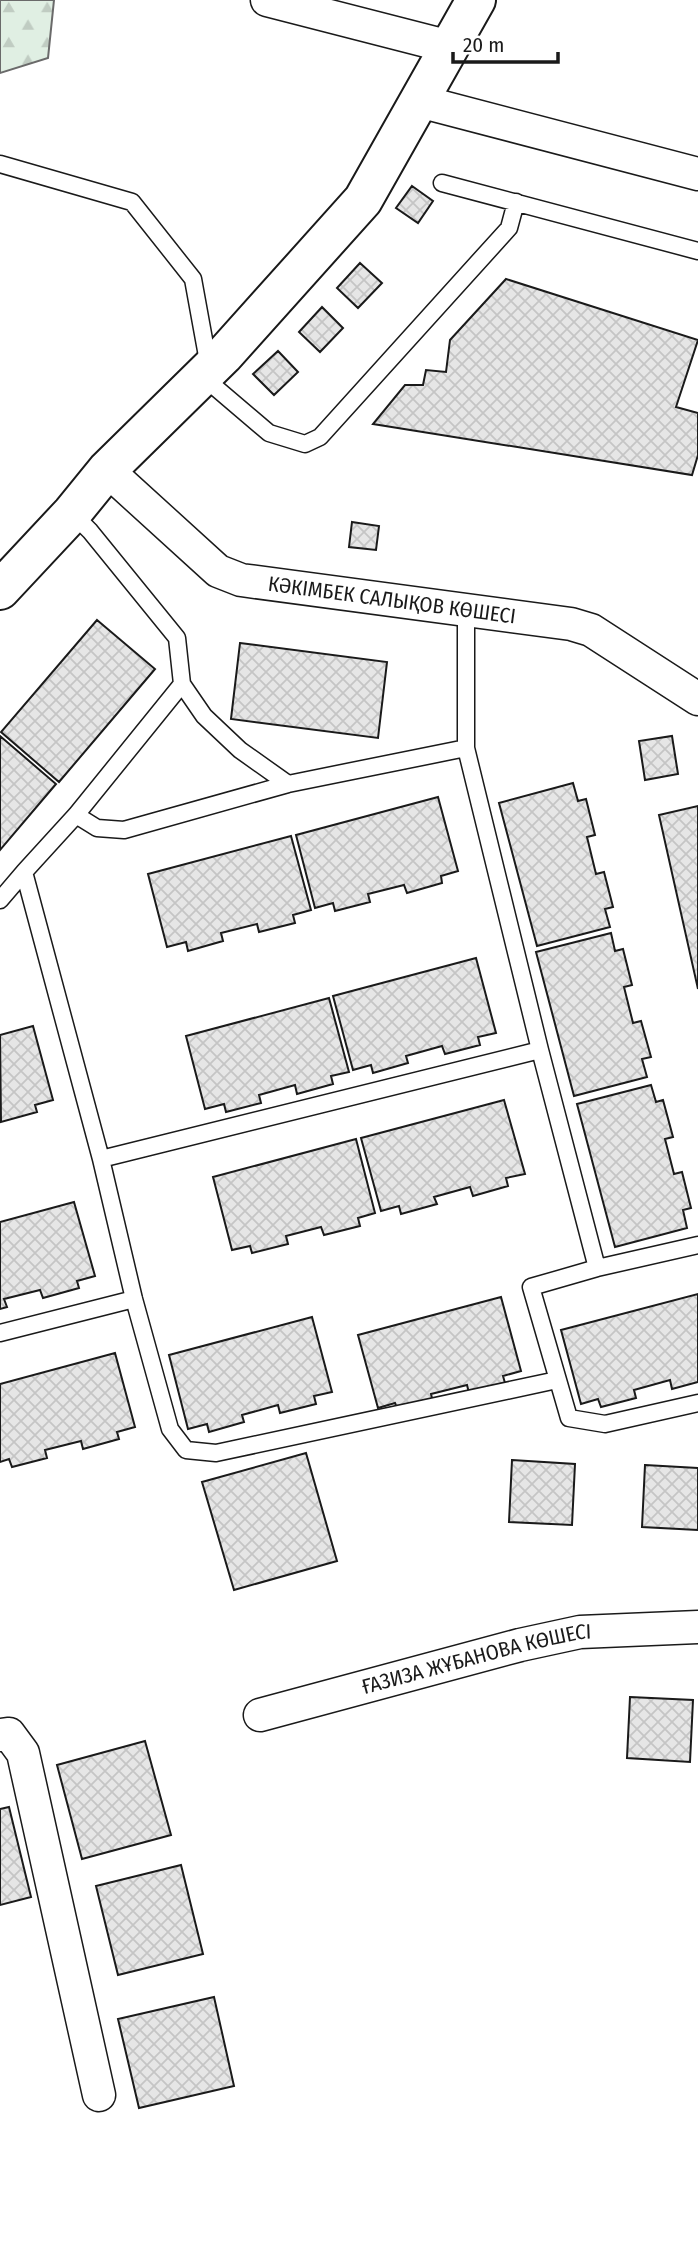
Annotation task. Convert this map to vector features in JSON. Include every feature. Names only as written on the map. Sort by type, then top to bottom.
[{"type":"street","points":[[267,0],[450,47]]},
{"type":"street","points":[[0,590],[72,513],[107,470],[206,373],[363,200],[475,0]]},
{"type":"street","points":[[419,101],[698,174]]},
{"type":"street","name":"КӘКІМБЕК САЛЫҚОВ КӨШЕСІ","points":[[107,470],[218,571],[229,576],[241,580],[570,624],[591,630],[698,699]]},
{"type":"street","name":"ҒАЗИЗА ЖҰБАНОВА КӨШЕСІ","points":[[260,1715],[520,1645],[580,1632],[698,1627]]},
{"type":"street","points":[[0,1735],[9,1734],[23,1753],[99,2095]]},
{"type":"lane","points":[[0,164],[132,202],[193,279],[206,373],[269,433],[305,444],[320,437],[509,228],[516,202]]},
{"type":"lane","points":[[442,183],[698,251]]},
{"type":"lane","points":[[72,513],[90,531],[177,638],[182,684],[204,716],[240,750],[288,784]]},
{"type":"lane","points":[[466,610],[466,748],[597,1268]]},
{"type":"lane","points":[[0,900],[76,815],[182,684]]},
{"type":"lane","points":[[76,815],[97,828],[124,830],[288,784],[466,748]]},
{"type":"lane","points":[[24,872],[170,1429],[186,1450],[216,1453],[557,1380]]},
{"type":"lane","points":[[101,1159],[540,1050]]},
{"type":"lane","points":[[698,1245],[597,1268],[531,1287],[569,1418],[605,1424],[698,1403]]},
{"type":"lane","points":[[0,1332],[134,1299]]},
{"type":"green space","points":[[0,0],[54,0],[48,58],[0,73]]},
{"type":"building","points":[[412,186],[433,201],[418,223],[396,208]]},
{"type":"building","points":[[360,263],[382,283],[358,308],[337,288]]},
{"type":"building","points":[[506,279],[698,340],[676,407],[698,413],[698,455],[692,475],[373,424],[405,385],[423,385],[426,370],[446,372],[450,340]]},
{"type":"building","points":[[322,307],[343,328],[320,352],[299,332]]},
{"type":"building","points":[[278,351],[298,372],[274,395],[253,374]]},
{"type":"building","points":[[352,522],[379,526],[376,550],[349,547]]},
{"type":"building","points":[[97,620],[155,669],[59,782],[1,732]]},
{"type":"building","points":[[240,643],[387,662],[378,738],[231,719]]},
{"type":"building","points":[[0,736],[56,784],[0,850]]},
{"type":"building","points":[[672,736],[678,774],[645,780],[639,741]]},
{"type":"building","points":[[573,783],[578,801],[586,799],[595,835],[587,837],[596,874],[604,872],[613,907],[605,909],[610,927],[537,946],[499,803]]},
{"type":"building","points":[[438,797],[458,871],[441,876],[442,883],[407,893],[404,885],[368,894],[370,902],[335,911],[333,903],[315,908],[296,835]]},
{"type":"building","points":[[698,806],[698,989],[659,815]]},
{"type":"building","points":[[291,836],[311,910],[293,915],[295,923],[259,932],[257,924],[221,933],[223,941],[188,951],[186,942],[167,947],[148,874]]},
{"type":"building","points":[[611,933],[615,951],[623,949],[632,985],[624,987],[633,1023],[641,1021],[651,1057],[642,1059],[647,1077],[574,1096],[536,952]]},
{"type":"building","points":[[476,958],[496,1033],[478,1037],[480,1045],[445,1054],[442,1046],[406,1056],[408,1063],[373,1073],[371,1065],[353,1070],[333,996]]},
{"type":"building","points":[[329,998],[349,1072],[331,1076],[333,1084],[297,1094],[295,1085],[259,1095],[261,1103],[226,1112],[224,1104],[205,1109],[186,1036]]},
{"type":"building","points":[[33,1026],[53,1100],[35,1105],[37,1112],[1,1122],[0,1035]]},
{"type":"building","points":[[651,1085],[656,1102],[663,1100],[673,1137],[665,1139],[674,1174],[682,1172],[691,1208],[683,1210],[687,1228],[615,1247],[577,1104]]},
{"type":"building","points":[[504,1100],[525,1174],[506,1178],[508,1186],[473,1196],[470,1187],[434,1197],[437,1204],[401,1214],[399,1206],[381,1211],[361,1138]]},
{"type":"building","points":[[356,1139],[375,1213],[358,1218],[360,1226],[324,1235],[321,1227],[286,1236],[288,1244],[252,1253],[250,1246],[232,1250],[213,1177]]},
{"type":"building","points":[[74,1202],[95,1276],[77,1281],[79,1288],[43,1298],[40,1290],[4,1299],[7,1307],[0,1309],[0,1222]]},
{"type":"building","points":[[698,1294],[698,1382],[672,1389],[670,1380],[634,1390],[636,1398],[601,1407],[598,1399],[581,1404],[561,1330]]},
{"type":"building","points":[[501,1297],[521,1371],[503,1376],[505,1383],[469,1393],[467,1385],[431,1394],[433,1402],[398,1411],[395,1403],[378,1408],[358,1335]]},
{"type":"building","points":[[312,1317],[332,1392],[314,1396],[316,1404],[280,1413],[278,1405],[242,1415],[244,1422],[209,1432],[207,1424],[188,1429],[169,1355]]},
{"type":"building","points":[[115,1353],[135,1427],[117,1432],[119,1439],[83,1449],[81,1441],[45,1450],[47,1458],[12,1467],[9,1459],[0,1462],[0,1384]]},
{"type":"building","points":[[306,1453],[337,1561],[234,1590],[202,1482]]},
{"type":"building","points":[[512,1460],[575,1464],[572,1525],[509,1522]]},
{"type":"building","points":[[645,1465],[698,1468],[698,1530],[642,1527]]},
{"type":"building","points":[[630,1697],[693,1700],[690,1762],[627,1758]]},
{"type":"building","points":[[145,1741],[171,1835],[82,1859],[57,1765]]},
{"type":"building","points":[[9,1807],[31,1897],[0,1905],[0,1809]]},
{"type":"building","points":[[181,1865],[203,1954],[118,1975],[96,1886]]},
{"type":"building","points":[[214,1997],[234,2086],[139,2108],[118,2019]]}]
